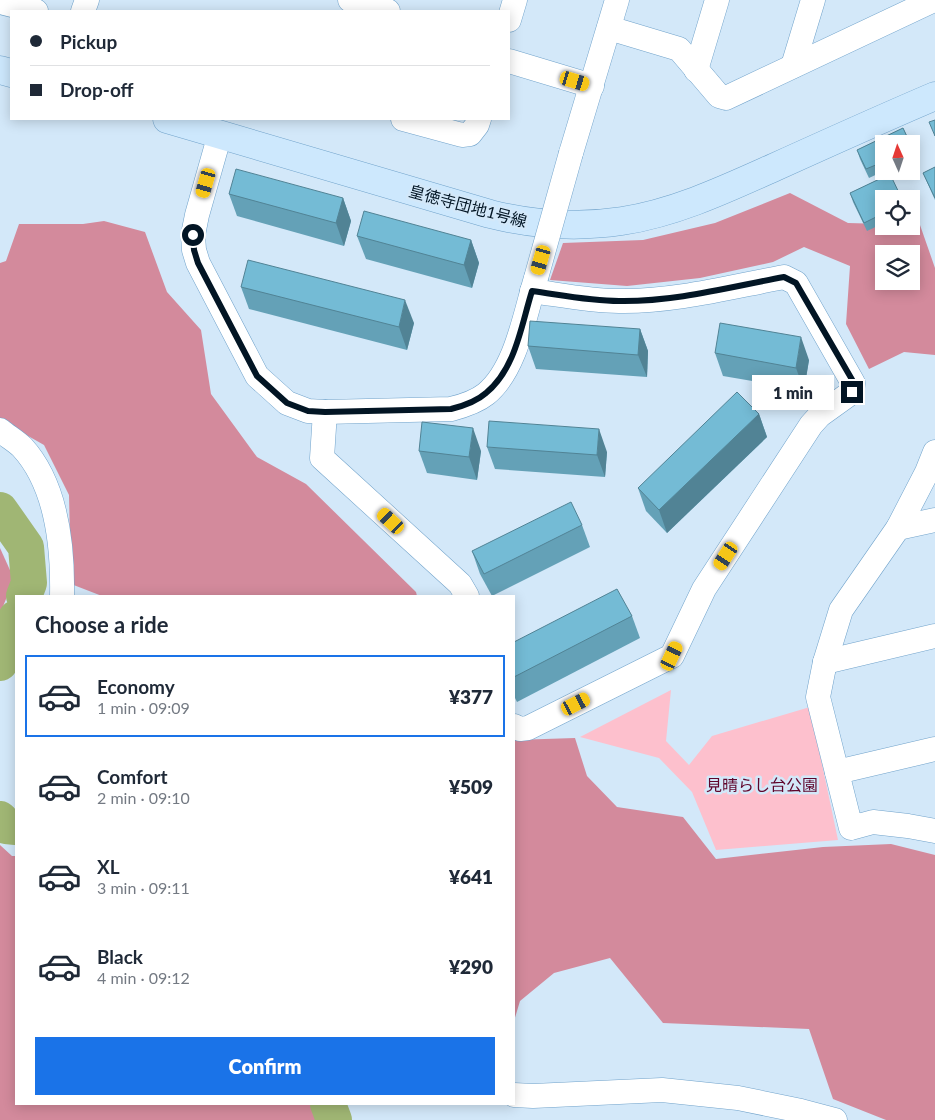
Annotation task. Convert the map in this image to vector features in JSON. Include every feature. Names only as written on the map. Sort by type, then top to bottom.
[{"type":"street","points":[[350,0],[385,10]]},
{"type":"street","points":[[510,17],[515,0]]},
{"type":"street","points":[[220,134],[197,215],[193,235],[194,250],[198,263],[257,376],[287,403],[308,411],[451,409],[468,404],[486,394],[500,379],[511,361],[617,0]]},
{"type":"street","points":[[696,70],[717,0]]},
{"type":"street","points":[[793,66],[813,0]]},
{"type":"street","points":[[609,28],[679,50],[719,96],[726,98],[934,0]]},
{"type":"street","points":[[510,61],[592,86]]},
{"type":"street","name":"皇徳寺団地1号線","points":[[171,120],[490,214],[522,222],[564,226],[622,221],[675,208],[750,178],[935,96]]},
{"type":"street","points":[[407,120],[462,135],[470,134],[479,120]]},
{"type":"street","points":[[515,726],[520,729],[528,728],[672,656],[704,589],[811,425],[820,415],[852,392],[854,383],[796,283],[784,277],[641,301],[594,300],[534,284]]},
{"type":"street","points":[[325,412],[322,458],[460,584],[466,595]]},
{"type":"street","points":[[0,430],[21,446],[42,476],[54,504],[63,572],[62,595]]},
{"type":"street","points":[[935,452],[927,472],[898,528],[840,610],[825,662],[818,697],[851,828],[873,822],[935,831]]},
{"type":"street","points":[[898,528],[935,520]]},
{"type":"street","points":[[825,662],[935,636]]},
{"type":"street","points":[[837,772],[935,749]]},
{"type":"street","points":[[908,826],[935,820]]},
{"type":"street","points":[[515,1095],[533,1096],[662,1090],[738,1098],[835,1120]]},
{"type":"green space","name":"見晴らし台公園","points":[[671,690],[666,741],[689,765],[712,736],[810,707],[838,840],[716,850],[692,792],[659,758],[580,737]]},
{"type":"shaded area","points":[[790,193],[848,223],[875,224],[875,235],[920,235],[920,225],[935,268],[935,355],[904,352],[869,369],[846,324],[850,266],[804,247],[773,262],[700,278],[627,286],[550,280],[563,243],[643,240],[715,223]]},
{"type":"shaded area","points":[[104,221],[145,232],[167,292],[201,330],[211,394],[257,457],[306,484],[416,592],[417,595],[99,595],[71,584],[69,495],[44,445],[0,420],[0,263],[6,261],[19,224],[83,224]]},
{"type":"shaded area","points":[[0,548],[14,579],[0,614]]},
{"type":"shaded area","points":[[575,738],[587,776],[617,807],[683,817],[716,859],[823,847],[891,844],[935,855],[935,1120],[886,1120],[833,1099],[809,1029],[663,1023],[610,958],[554,973],[520,1001],[515,1018],[515,740]]},
{"type":"shaded area","points":[[0,845],[12,856],[15,856],[15,1105],[311,1105],[316,1120],[0,1120]]},
{"type":"building","points":[[935,120],[935,136],[929,122]]},
{"type":"building","points":[[903,128],[906,135],[888,135]]},
{"type":"building","points":[[875,141],[875,165],[866,169],[857,150]]},
{"type":"building","points":[[935,167],[935,198],[923,173]]},
{"type":"building","points":[[236,169],[343,198],[336,223],[229,194]]},
{"type":"building","points":[[877,180],[893,180],[898,190],[875,190],[875,218],[864,223],[850,193]]},
{"type":"building","points":[[364,211],[471,240],[464,265],[357,236]]},
{"type":"building","points":[[248,260],[405,300],[399,327],[241,287]]},
{"type":"building","points":[[530,321],[640,329],[638,355],[528,346]]},
{"type":"building","points":[[720,323],[801,337],[796,368],[715,353]]},
{"type":"building","points":[[737,392],[759,414],[659,510],[638,488]]},
{"type":"building","points":[[489,421],[599,429],[597,455],[487,447]]},
{"type":"building","points":[[422,422],[473,428],[469,457],[419,451]]},
{"type":"building","points":[[571,502],[582,525],[484,574],[472,551]]},
{"type":"building","points":[[617,589],[632,616],[515,676],[515,641]]},
{"type":"waterway","points":[[0,510],[26,547],[29,583],[24,595]]},
{"type":"waterway","points":[[0,663],[15,621]]},
{"type":"waterway","points":[[0,819],[6,826],[15,827]]},
{"type":"waterway","points":[[328,1105],[334,1120]]},
{"type":"route","points":[[193,235],[194,250],[198,263],[257,376],[269,389],[287,403],[308,411],[451,409],[468,404],[486,394],[500,379],[511,361],[532,291],[594,300],[641,301],[784,277],[796,283],[854,383],[852,392]]}]
